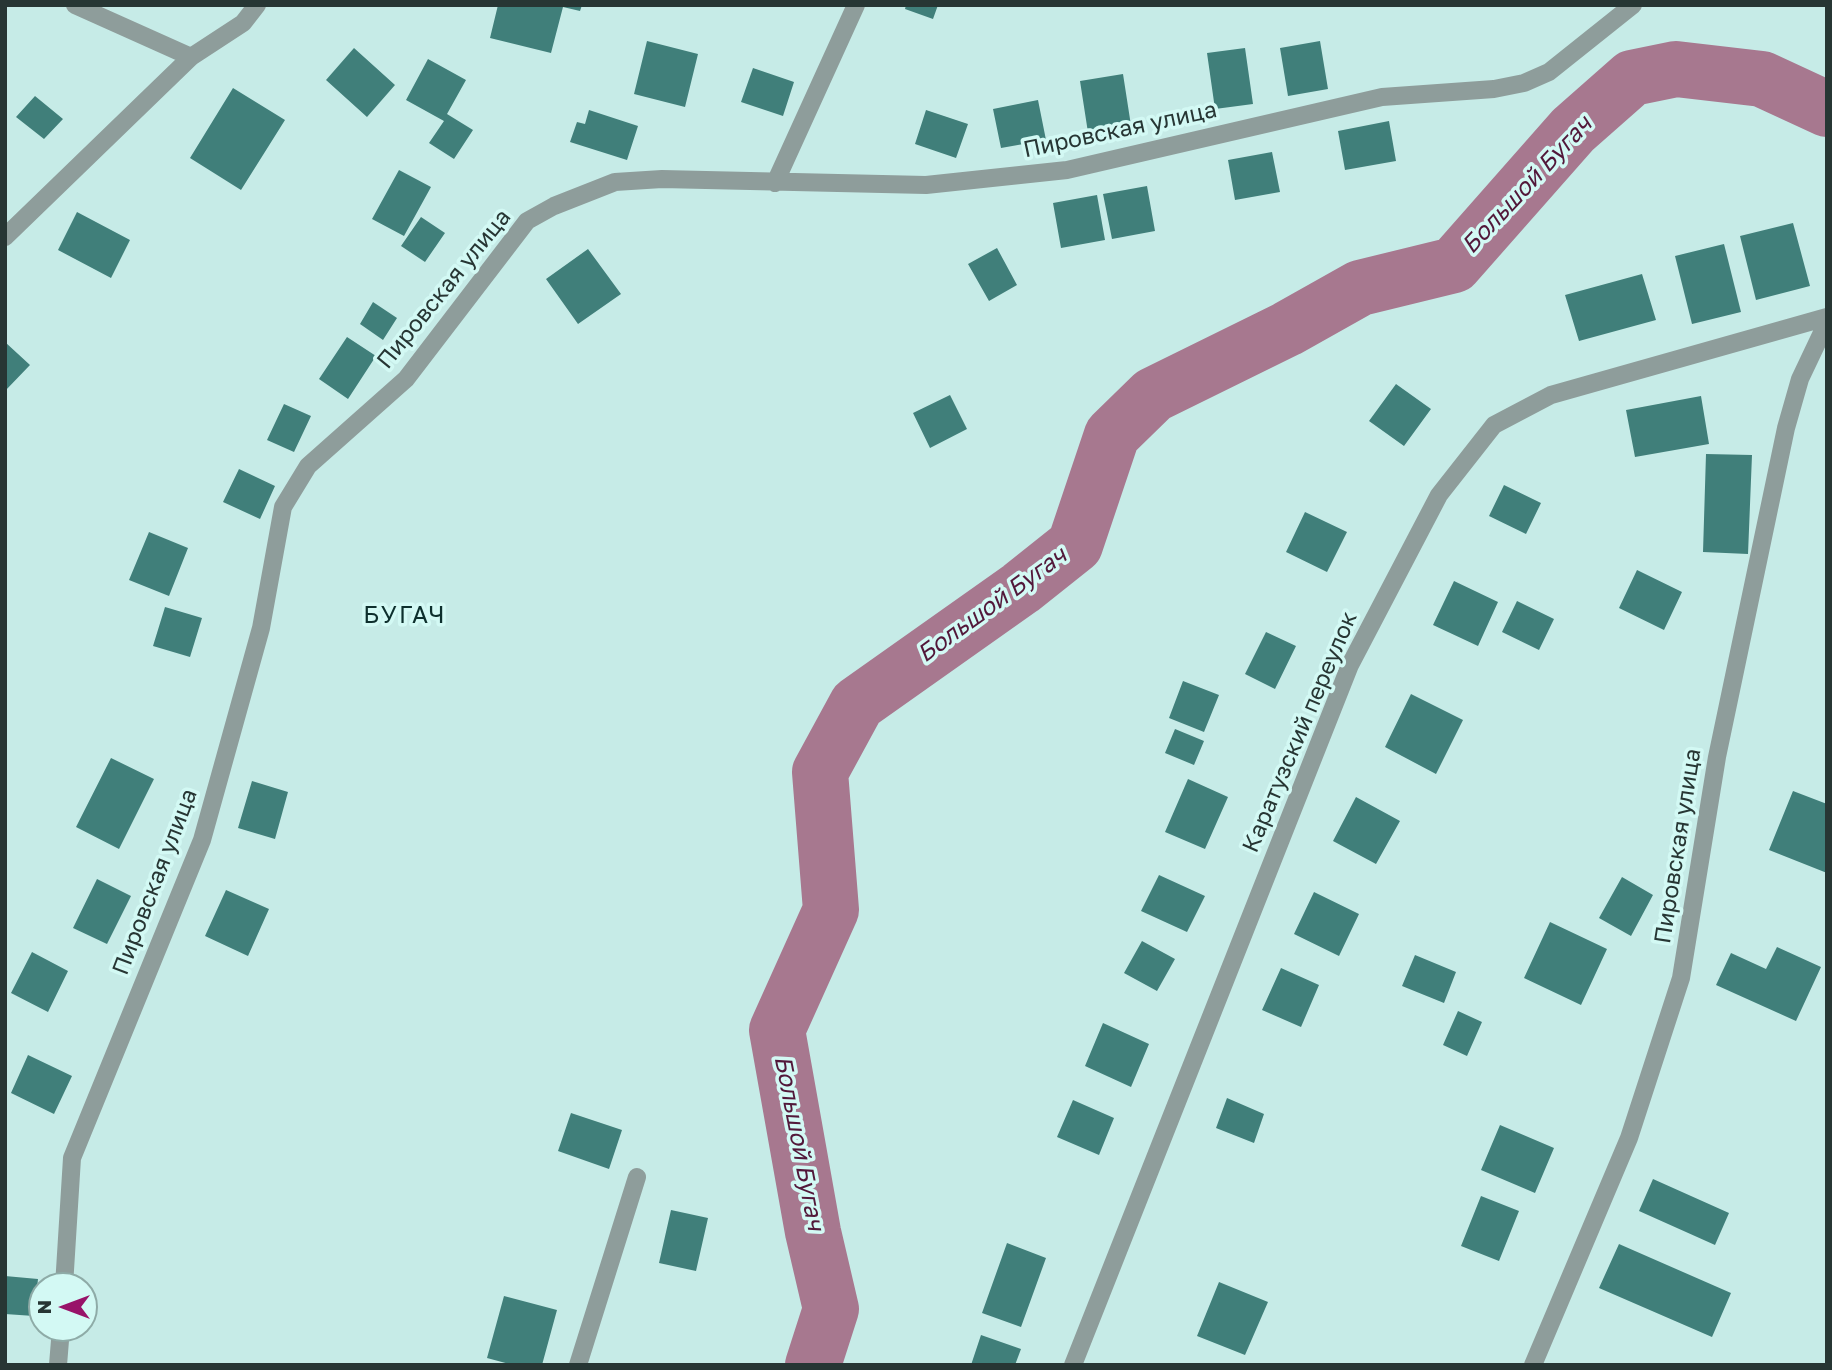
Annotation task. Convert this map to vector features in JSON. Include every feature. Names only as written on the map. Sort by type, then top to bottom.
[{"type":"street","points":[[75,5],[191,57]]},
{"type":"street","points":[[5,237],[191,57],[243,23],[257,5]]},
{"type":"street","points":[[775,183],[856,5]]},
{"type":"street","name":"Пировская улица","points":[[65,1272],[72,1158],[202,840],[261,628],[283,508],[308,466],[406,379],[527,221],[554,206],[615,182],[662,179],[926,186],[1067,170],[1381,97],[1514,85],[1549,72],[1633,5]]},
{"type":"street","name":"Пировская улица","points":[[1533,1365],[1629,1138],[1681,978],[1717,757],[1786,428],[1800,379],[1827,319]]},
{"type":"street","name":"Каратузский переулок","points":[[1073,1365],[1350,665],[1439,495],[1494,425],[1552,395],[1827,319]]},
{"type":"street","points":[[578,1365],[637,1177]]},
{"type":"street","points":[[58,1365],[60,1342]]},
{"type":"building","points":[[498,5],[582,5],[580,11],[563,7],[551,53],[490,38]]},
{"type":"building","points":[[906,5],[938,5],[933,19],[905,9]]},
{"type":"building","points":[[647,41],[698,54],[685,107],[634,94]]},
{"type":"building","points":[[1320,41],[1328,89],[1288,96],[1280,48]]},
{"type":"building","points":[[354,48],[395,85],[367,117],[326,80]]},
{"type":"building","points":[[1245,48],[1253,104],[1215,109],[1207,53]]},
{"type":"building","points":[[428,59],[466,80],[447,114],[473,130],[454,159],[429,143],[444,121],[406,100]]},
{"type":"building","points":[[753,68],[794,82],[783,116],[741,102]]},
{"type":"building","points":[[1123,74],[1132,132],[1089,139],[1080,81]]},
{"type":"building","points":[[233,88],[285,120],[241,190],[190,158]]},
{"type":"building","points":[[35,96],[63,119],[44,139],[16,117]]},
{"type":"building","points":[[1038,100],[1046,140],[1001,148],[993,109]]},
{"type":"building","points":[[589,110],[638,126],[627,160],[570,142],[577,122],[585,124]]},
{"type":"building","points":[[926,110],[968,124],[956,158],[915,144]]},
{"type":"building","points":[[1389,121],[1396,161],[1345,170],[1338,131]]},
{"type":"building","points":[[1272,152],[1280,192],[1235,200],[1228,160]]},
{"type":"building","points":[[399,170],[431,187],[404,236],[372,219]]},
{"type":"building","points":[[1147,186],[1155,231],[1112,239],[1103,194]]},
{"type":"building","points":[[1097,195],[1105,240],[1061,248],[1053,203]]},
{"type":"building","points":[[77,212],[130,240],[111,278],[58,250]]},
{"type":"building","points":[[421,217],[445,233],[425,262],[401,246]]},
{"type":"building","points":[[1793,223],[1810,286],[1756,300],[1740,236]]},
{"type":"building","points":[[1724,244],[1741,312],[1692,324],[1675,256]]},
{"type":"building","points":[[997,248],[1017,285],[989,301],[968,264]]},
{"type":"building","points":[[588,249],[621,294],[578,324],[546,279]]},
{"type":"building","points":[[1642,274],[1656,320],[1579,341],[1565,295]]},
{"type":"building","points":[[373,302],[397,318],[383,340],[360,324]]},
{"type":"building","points":[[347,337],[376,356],[348,399],[319,379]]},
{"type":"building","points":[[5,342],[30,365],[5,391]]},
{"type":"building","points":[[1396,384],[1431,409],[1404,446],[1369,421]]},
{"type":"building","points":[[950,395],[967,429],[930,448],[913,413]]},
{"type":"building","points":[[1701,396],[1709,444],[1635,457],[1626,410]]},
{"type":"building","points":[[284,404],[311,416],[294,452],[267,440]]},
{"type":"building","points":[[1706,454],[1752,455],[1748,554],[1703,552]]},
{"type":"building","points":[[239,469],[275,486],[260,519],[223,502]]},
{"type":"building","points":[[1504,485],[1541,503],[1526,534],[1489,516]]},
{"type":"building","points":[[1305,512],[1347,532],[1327,572],[1286,552]]},
{"type":"building","points":[[149,532],[188,548],[169,596],[129,580]]},
{"type":"building","points":[[1637,570],[1682,592],[1664,630],[1619,608]]},
{"type":"building","points":[[1454,581],[1498,602],[1478,646],[1433,625]]},
{"type":"building","points":[[1517,601],[1554,619],[1539,650],[1502,632]]},
{"type":"building","points":[[165,607],[202,618],[190,657],[153,646]]},
{"type":"building","points":[[1266,632],[1296,646],[1275,689],[1245,674]]},
{"type":"building","points":[[1183,681],[1219,695],[1204,732],[1169,718]]},
{"type":"building","points":[[1411,694],[1463,720],[1436,774],[1385,747]]},
{"type":"building","points":[[1175,729],[1204,741],[1194,765],[1165,753]]},
{"type":"building","points":[[111,758],[154,779],[119,849],[76,827]]},
{"type":"building","points":[[1188,779],[1228,797],[1205,849],[1165,832]]},
{"type":"building","points":[[252,781],[288,792],[275,839],[238,828]]},
{"type":"building","points":[[1793,791],[1827,804],[1827,873],[1769,850]]},
{"type":"building","points":[[1356,797],[1400,821],[1376,864],[1333,841]]},
{"type":"building","points":[[1159,875],[1205,896],[1187,932],[1141,911]]},
{"type":"building","points":[[1622,877],[1653,895],[1631,936],[1599,918]]},
{"type":"building","points":[[97,879],[131,896],[107,944],[73,928]]},
{"type":"building","points":[[226,890],[269,909],[248,956],[205,936]]},
{"type":"building","points":[[1314,892],[1359,914],[1339,956],[1294,934]]},
{"type":"building","points":[[1550,922],[1607,949],[1581,1005],[1524,978]]},
{"type":"building","points":[[1142,941],[1175,959],[1157,991],[1124,973]]},
{"type":"building","points":[[1777,947],[1821,967],[1796,1021],[1716,985],[1731,953],[1766,969]]},
{"type":"building","points":[[32,952],[68,971],[48,1012],[11,993]]},
{"type":"building","points":[[1415,955],[1456,972],[1444,1003],[1402,986]]},
{"type":"building","points":[[1281,968],[1319,985],[1301,1027],[1262,1010]]},
{"type":"building","points":[[1458,1011],[1482,1022],[1467,1056],[1443,1045]]},
{"type":"building","points":[[1103,1023],[1149,1044],[1131,1087],[1085,1066]]},
{"type":"building","points":[[28,1055],[72,1076],[54,1114],[11,1093]]},
{"type":"building","points":[[1227,1098],[1264,1114],[1254,1143],[1216,1128]]},
{"type":"building","points":[[1073,1100],[1114,1118],[1099,1155],[1057,1137]]},
{"type":"building","points":[[571,1113],[622,1130],[609,1169],[558,1151]]},
{"type":"building","points":[[1500,1125],[1554,1148],[1535,1193],[1481,1170]]},
{"type":"building","points":[[1653,1179],[1729,1213],[1715,1245],[1639,1211]]},
{"type":"building","points":[[1481,1196],[1519,1211],[1499,1261],[1461,1246]]},
{"type":"building","points":[[671,1210],[708,1218],[696,1271],[659,1263]]},
{"type":"building","points":[[1007,1243],[1046,1258],[1021,1327],[982,1313]]},
{"type":"building","points":[[1619,1244],[1731,1293],[1712,1337],[1599,1288]]},
{"type":"building","points":[[5,1276],[28,1278],[28,1316],[5,1314]]},
{"type":"building","points":[[1219,1282],[1268,1302],[1245,1355],[1197,1336]]},
{"type":"building","points":[[504,1296],[557,1310],[542,1365],[513,1365],[487,1358]]},
{"type":"building","points":[[981,1335],[1021,1349],[1015,1365],[971,1365]]},
{"type":"waterway","name":"Большой Бугач","points":[[813,1365],[831,1309],[813,1232],[777,1030],[831,910],[820,772],[857,704],[1021,588],[1075,545],[1112,435],[1153,395],[1287,329],[1360,288],[1454,265],[1573,130],[1632,78],[1676,69],[1762,79],[1827,109]]},
{"type":"district","name":"БУГАЧ","points":[[405,615]]}]
